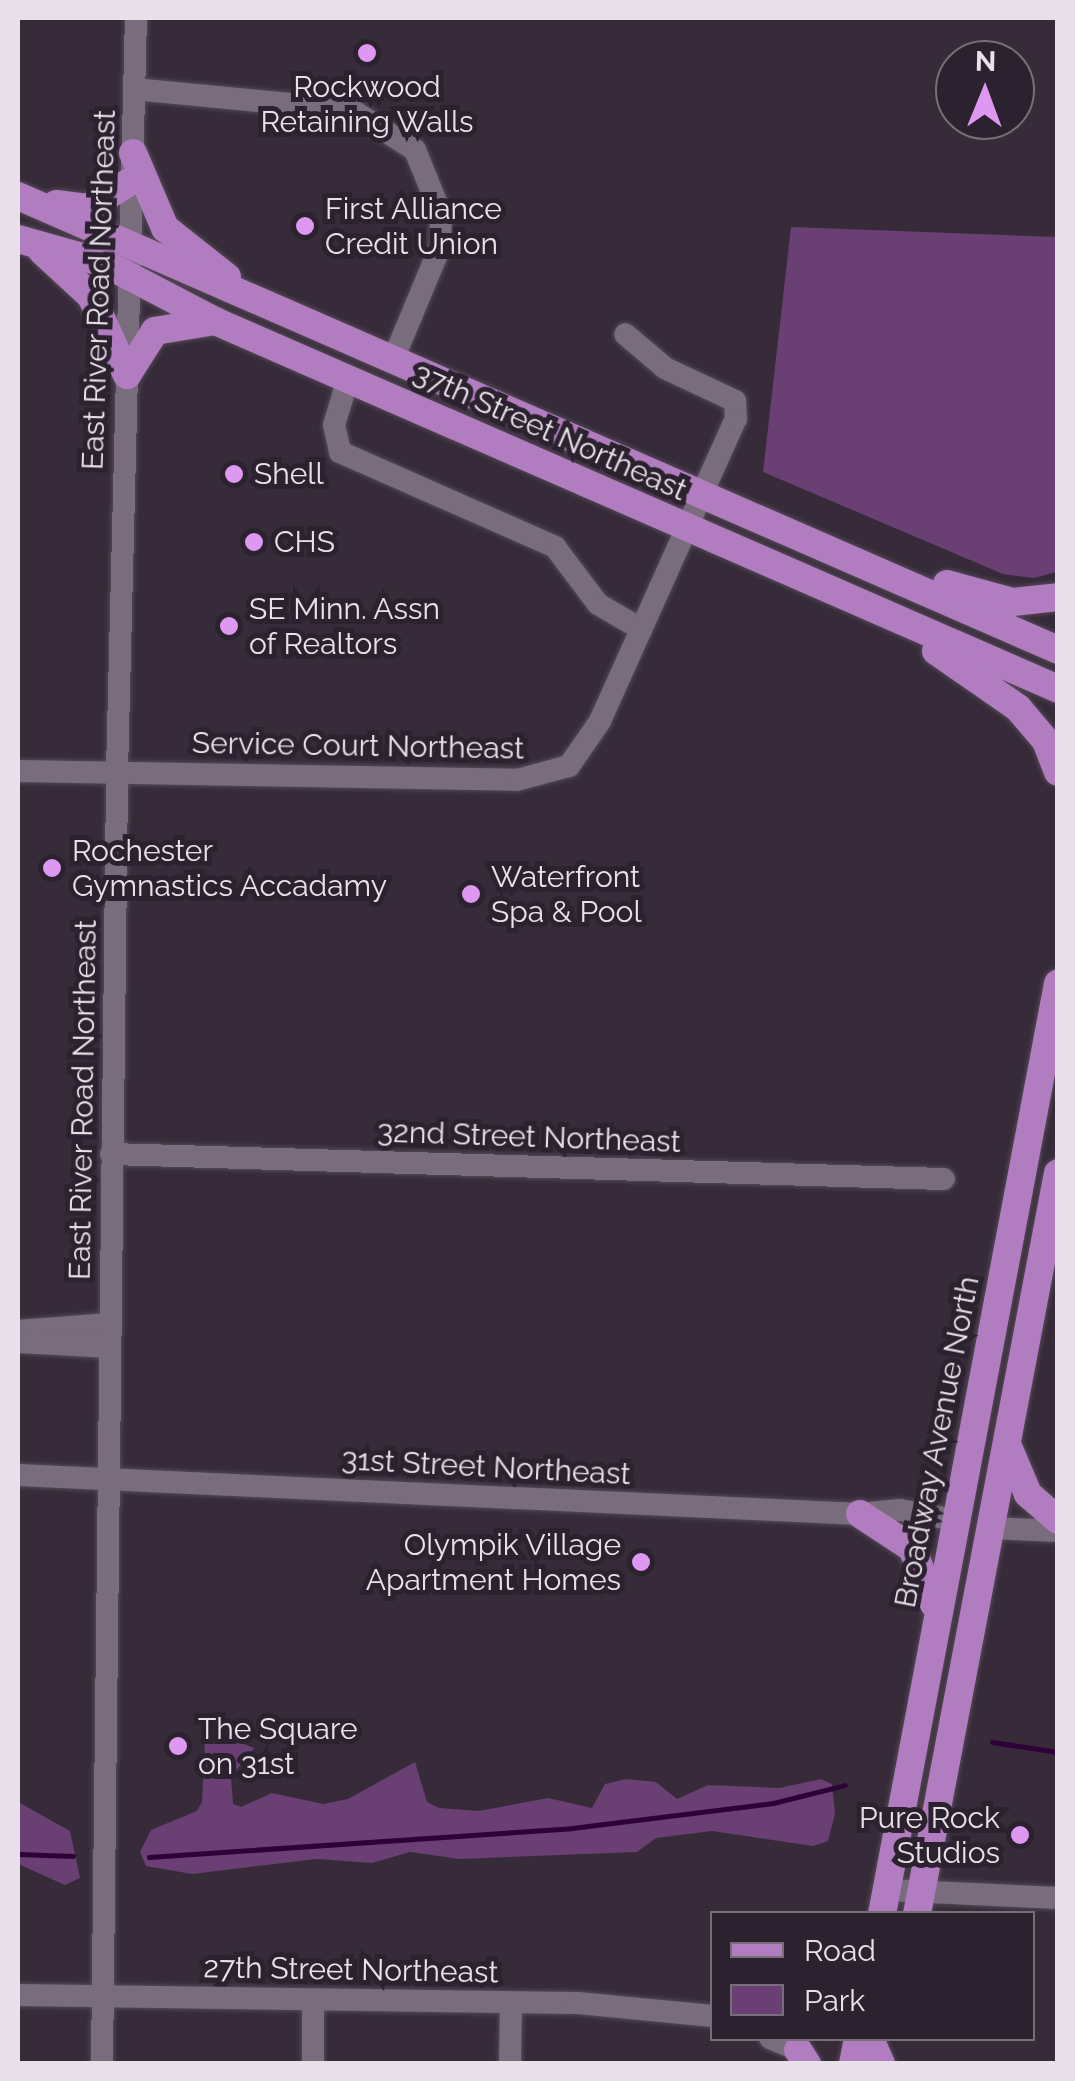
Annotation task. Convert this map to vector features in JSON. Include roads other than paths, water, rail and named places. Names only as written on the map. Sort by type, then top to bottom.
[{"type":"main road","points":[[133,153],[165,228],[242,292]]},
{"type":"main road","points":[[22,198],[88,208],[131,182]]},
{"type":"main road","name":"37th Street Northeast","points":[[22,198],[1058,650]]},
{"type":"main road","points":[[28,243],[90,296],[127,375]]},
{"type":"main road","name":"37th Street Northeast","points":[[28,243],[104,263],[215,320],[1058,689]]},
{"type":"main road","points":[[127,375],[155,331],[215,320]]},
{"type":"main road","points":[[817,542],[996,599],[1058,597]]},
{"type":"main road","points":[[812,582],[998,692],[1039,732],[1058,772]]},
{"type":"main road","name":"Broadway Avenue North","points":[[885,1902],[1058,982]]},
{"type":"main road","points":[[919,1903],[1058,1173]]},
{"type":"main road","points":[[1007,1443],[1028,1494],[1058,1520]]},
{"type":"main road","points":[[965,1469],[975,1508],[991,1528]]},
{"type":"main road","points":[[860,1514],[907,1542],[919,1557],[936,1618]]},
{"type":"main road","points":[[955,1520],[970,1541],[982,1582]]},
{"type":"main road","points":[[863,2041],[874,2048],[881,2064]]},
{"type":"street","name":"East River Road Northeast","points":[[102,2064],[117,772],[136,18]]},
{"type":"street","points":[[134,89],[352,110],[415,150],[438,200],[440,246],[394,360]]},
{"type":"street","name":"Service Court Northeast","points":[[18,771],[547,776],[586,747],[732,438],[735,402],[665,368],[625,334]]},
{"type":"street","points":[[348,379],[334,426],[340,452],[556,547],[598,604],[641,629]]},
{"type":"street","name":"32nd Street Northeast","points":[[111,1154],[944,1179]]},
{"type":"street","points":[[18,1332],[110,1336]]},
{"type":"street","points":[[18,1342],[110,1336]]},
{"type":"street","name":"31st Street Northeast","points":[[18,1474],[860,1514],[900,1510],[955,1520]]},
{"type":"street","points":[[991,1528],[1058,1530]]},
{"type":"street","points":[[885,1902],[1058,1898]]},
{"type":"street","name":"27th Street Northeast","points":[[18,1995],[511,2002],[684,2012],[710,2018]]},
{"type":"street","points":[[312,2064],[314,2000]]},
{"type":"street","points":[[510,2064],[511,2002]]},
{"type":"street","points":[[775,2041],[802,2057]]},
{"type":"waterway","points":[[992,1742],[1058,1752]]},
{"type":"waterway","points":[[149,1857],[572,1828],[773,1803],[845,1785]]},
{"type":"waterway","points":[[18,1854],[73,1856]]},
{"type":"place","name":"Rockwood Retaining Walls","points":[[367,53]]},
{"type":"place","name":"First Alliance Credit Union","points":[[305,226]]},
{"type":"place","name":"Shell","points":[[234,474]]},
{"type":"place","name":"CHS","points":[[254,542]]},
{"type":"place","name":"SE Minn. Assn of Realtors","points":[[229,626]]},
{"type":"place","name":"Rochester Gymnastics Accadamy","points":[[52,868]]},
{"type":"place","name":"Waterfront Spa & Pool","points":[[471,894]]},
{"type":"place","name":"Olympik Village Apartment Homes","points":[[641,1562]]},
{"type":"place","name":"The Square on 31st","points":[[178,1746]]},
{"type":"place","name":"Pure Rock Studios","points":[[1020,1835]]}]
